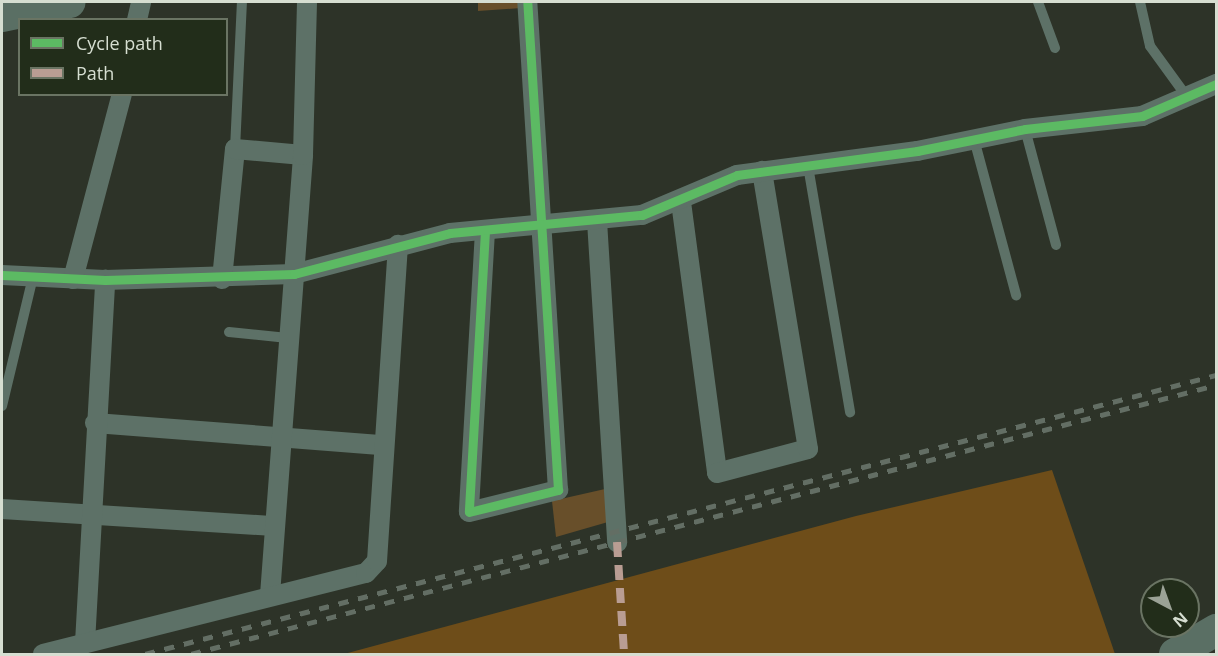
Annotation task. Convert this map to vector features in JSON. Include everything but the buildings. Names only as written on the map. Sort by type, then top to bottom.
[{"type":"main road","points":[[4,10],[70,2]]},
{"type":"main road","points":[[1174,654],[1216,630]]},
{"type":"street","points":[[137,18],[141,2]]},
{"type":"street","points":[[270,595],[280,436],[303,155],[307,2]]},
{"type":"street","points":[[485,231],[469,513],[558,490],[527,2]]},
{"type":"street","points":[[2,275],[105,280],[222,279],[294,274],[398,245],[485,231],[642,215],[681,202],[737,176],[762,171],[808,166],[1025,129],[1142,116],[1216,84]]},
{"type":"street","points":[[73,279],[121,96]]},
{"type":"street","points":[[222,279],[235,148],[303,155]]},
{"type":"street","points":[[681,202],[717,473],[808,449],[762,171]]},
{"type":"street","points":[[597,221],[617,542]]},
{"type":"street","points":[[43,654],[270,595],[366,573],[377,561],[398,245]]},
{"type":"street","points":[[85,643],[89,514],[105,280]]},
{"type":"street","points":[[95,423],[383,445]]},
{"type":"street","points":[[2,510],[274,526]]},
{"type":"lane","points":[[235,148],[242,2]]},
{"type":"lane","points":[[1038,2],[1055,48]]},
{"type":"lane","points":[[1140,2],[1150,46],[1187,97]]},
{"type":"lane","points":[[1025,129],[1056,245]]},
{"type":"lane","points":[[974,139],[1016,295]]},
{"type":"lane","points":[[808,166],[850,412]]},
{"type":"lane","points":[[2,406],[33,277]]},
{"type":"lane","points":[[229,332],[288,338]]},
{"type":"shaded area","points":[[478,2],[521,2],[521,8],[478,11]]},
{"type":"shaded area","points":[[1052,470],[1115,654],[344,654],[856,516]]},
{"type":"shaded area","points":[[605,489],[608,522],[556,537],[552,501]]},
{"type":"railway","points":[[145,654],[1216,375]]},
{"type":"railway","points":[[191,654],[1216,385]]},
{"type":"marked path","points":[[617,542],[624,654]]},
{"type":"cycle path","points":[[485,231],[469,512],[558,490],[527,2]]},
{"type":"cycle path","points":[[2,275],[105,280],[294,274],[450,233],[642,215],[737,175],[917,151],[1025,129],[1142,116],[1216,84]]}]
